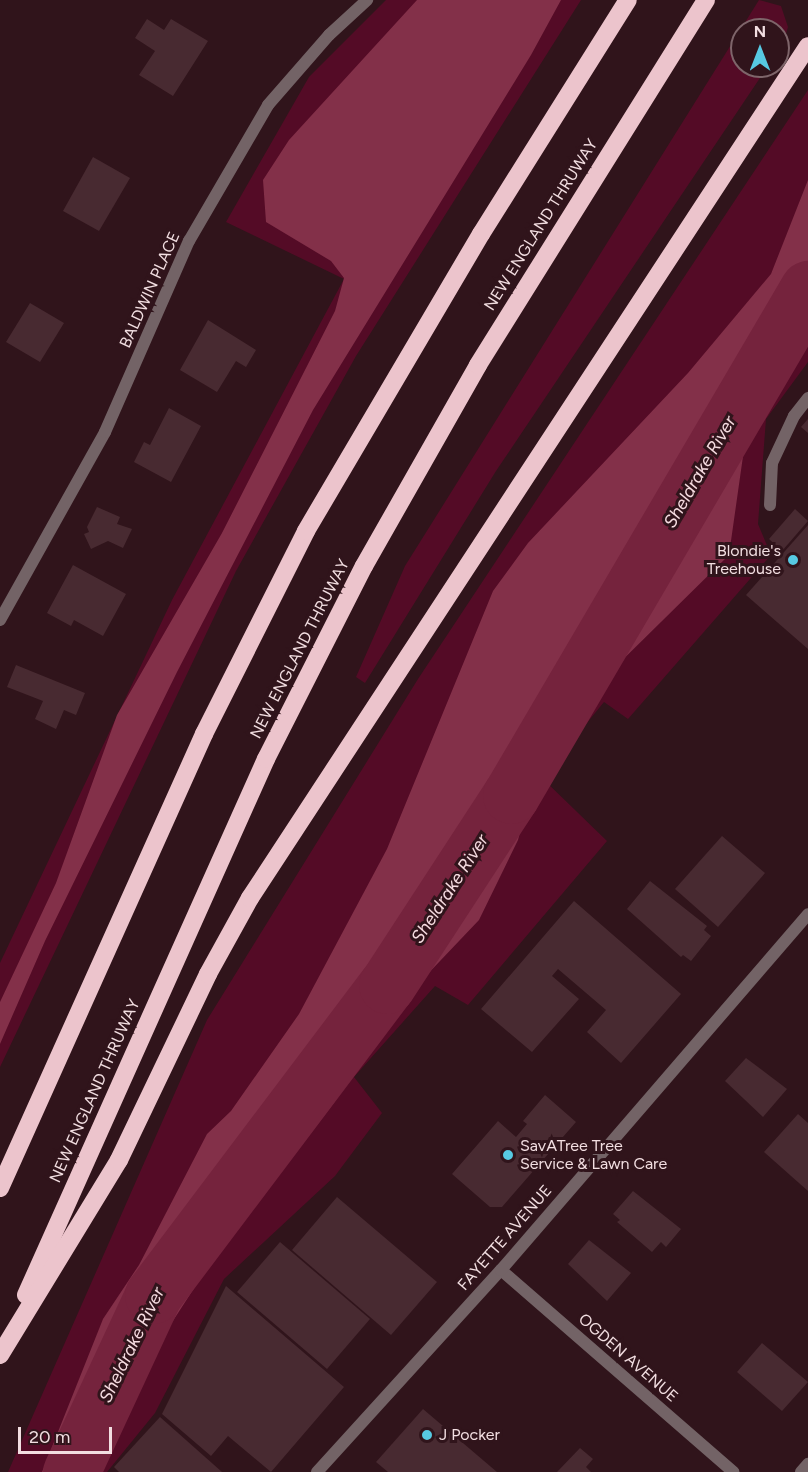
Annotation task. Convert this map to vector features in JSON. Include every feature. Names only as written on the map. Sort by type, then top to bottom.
[{"type":"highway","points":[[0,1188],[204,734],[301,541],[433,313],[628,0]]},
{"type":"highway","name":"NEW ENGLAND THRUWAY","points":[[0,1354],[223,852],[320,651],[472,375],[706,0]]},
{"type":"highway","points":[[0,1354],[119,1160],[208,974],[250,898],[808,46]]},
{"type":"street","name":"BALDWIN PLACE","points":[[0,620],[105,432],[189,241],[268,105],[328,35],[367,0]]},
{"type":"street","points":[[770,505],[772,463],[794,416],[808,398]]},
{"type":"street","name":"FAYETTE AVENUE","points":[[317,1472],[501,1270],[808,914]]},
{"type":"street","name":"OGDEN AVENUE","points":[[501,1270],[733,1472]]},
{"type":"street","points":[[801,1472],[808,1464]]},
{"type":"shaded area","points":[[386,0],[581,0],[356,356],[236,571],[0,1067],[0,963],[172,600],[344,279],[226,222],[309,77]]},
{"type":"shaded area","points":[[417,0],[561,0],[531,55],[313,410],[177,672],[45,941],[0,1044],[0,1002],[56,883],[117,715],[222,533],[335,311],[344,278],[331,261],[266,222],[263,180],[289,140]]},
{"type":"shaded area","points":[[759,0],[781,6],[785,18],[748,18]]},
{"type":"shaded area","points":[[730,46],[730,78],[760,78],[496,471],[365,683],[356,677],[405,566]]},
{"type":"shaded area","points":[[808,90],[808,362],[766,419],[758,524],[771,555],[628,719],[604,702],[542,778],[607,841],[468,1005],[435,986],[354,1077],[382,1113],[335,1176],[224,1279],[155,1413],[107,1472],[8,1472],[207,1020],[418,679]]},
{"type":"shaded area","points":[[808,180],[808,326],[748,421],[729,555],[594,688],[540,757],[518,840],[479,920],[344,1062],[336,1100],[202,1276],[132,1384],[90,1472],[42,1472],[103,1319],[139,1265],[207,1134],[231,1111],[299,1014],[387,849],[493,591],[528,543],[688,373],[771,274]]},
{"type":"building","points":[[147,19],[164,30],[171,19],[208,41],[173,96],[139,75],[155,51],[135,38]]},
{"type":"building","points":[[93,157],[130,178],[99,231],[63,211]]},
{"type":"building","points":[[30,303],[64,323],[40,362],[6,342]]},
{"type":"building","points":[[208,320],[256,350],[246,367],[236,361],[217,392],[180,370]]},
{"type":"building","points":[[169,408],[201,426],[171,482],[134,462],[144,442],[150,445]]},
{"type":"building","points":[[808,419],[808,433],[801,427]]},
{"type":"building","points":[[97,507],[120,517],[117,524],[132,529],[123,548],[108,541],[91,549],[84,534],[89,532],[87,527]]},
{"type":"building","points":[[795,509],[808,521],[782,551],[769,539]]},
{"type":"building","name":"Blondie's Treehouse","points":[[808,525],[808,649],[746,595]]},
{"type":"building","points":[[73,565],[126,594],[103,636],[74,620],[71,626],[47,613]]},
{"type":"building","points":[[16,665],[85,693],[76,715],[64,710],[56,729],[35,719],[43,701],[7,687]]},
{"type":"building","points":[[722,836],[765,873],[718,927],[675,889]]},
{"type":"building","points":[[650,881],[707,926],[704,930],[711,936],[691,961],[683,955],[681,957],[627,909]]},
{"type":"building","points":[[574,901],[681,994],[621,1063],[587,1032],[606,1010],[558,969],[552,976],[579,999],[532,1052],[481,1009]]},
{"type":"building","points":[[746,1058],[787,1089],[763,1117],[725,1081]]},
{"type":"building","name":"SavATree Tree Service & Lawn Care","points":[[545,1095],[576,1122],[502,1207],[490,1207],[452,1174],[498,1121],[516,1137],[527,1124],[523,1121]]},
{"type":"building","points":[[798,1114],[808,1123],[808,1191],[764,1152]]},
{"type":"building","points":[[633,1191],[681,1229],[666,1247],[661,1242],[652,1252],[617,1222],[620,1220],[613,1214]]},
{"type":"building","points":[[337,1197],[437,1282],[391,1335],[292,1250]]},
{"type":"building","points":[[589,1240],[631,1273],[607,1301],[568,1264]]},
{"type":"building","points":[[280,1242],[370,1319],[327,1369],[237,1292]]},
{"type":"building","points":[[226,1286],[344,1387],[271,1472],[228,1436],[211,1456],[162,1414]]},
{"type":"building","points":[[762,1343],[808,1382],[782,1411],[737,1372]]},
{"type":"building","name":"J Pocker","points":[[423,1409],[497,1472],[388,1472],[376,1462]]},
{"type":"building","points":[[160,1417],[222,1472],[119,1472],[114,1467]]},
{"type":"building","points":[[580,1448],[593,1459],[586,1467],[591,1472],[557,1472]]},
{"type":"waterway","name":"Sheldrake River","points":[[71,1472],[153,1295],[387,985],[511,795],[808,289]]},
{"type":"place","name":"Blondie's Treehouse","points":[[793,560]]},
{"type":"place","name":"SavATree Tree Service & Lawn Care","points":[[508,1155]]},
{"type":"place","name":"J Pocker","points":[[427,1435]]}]
